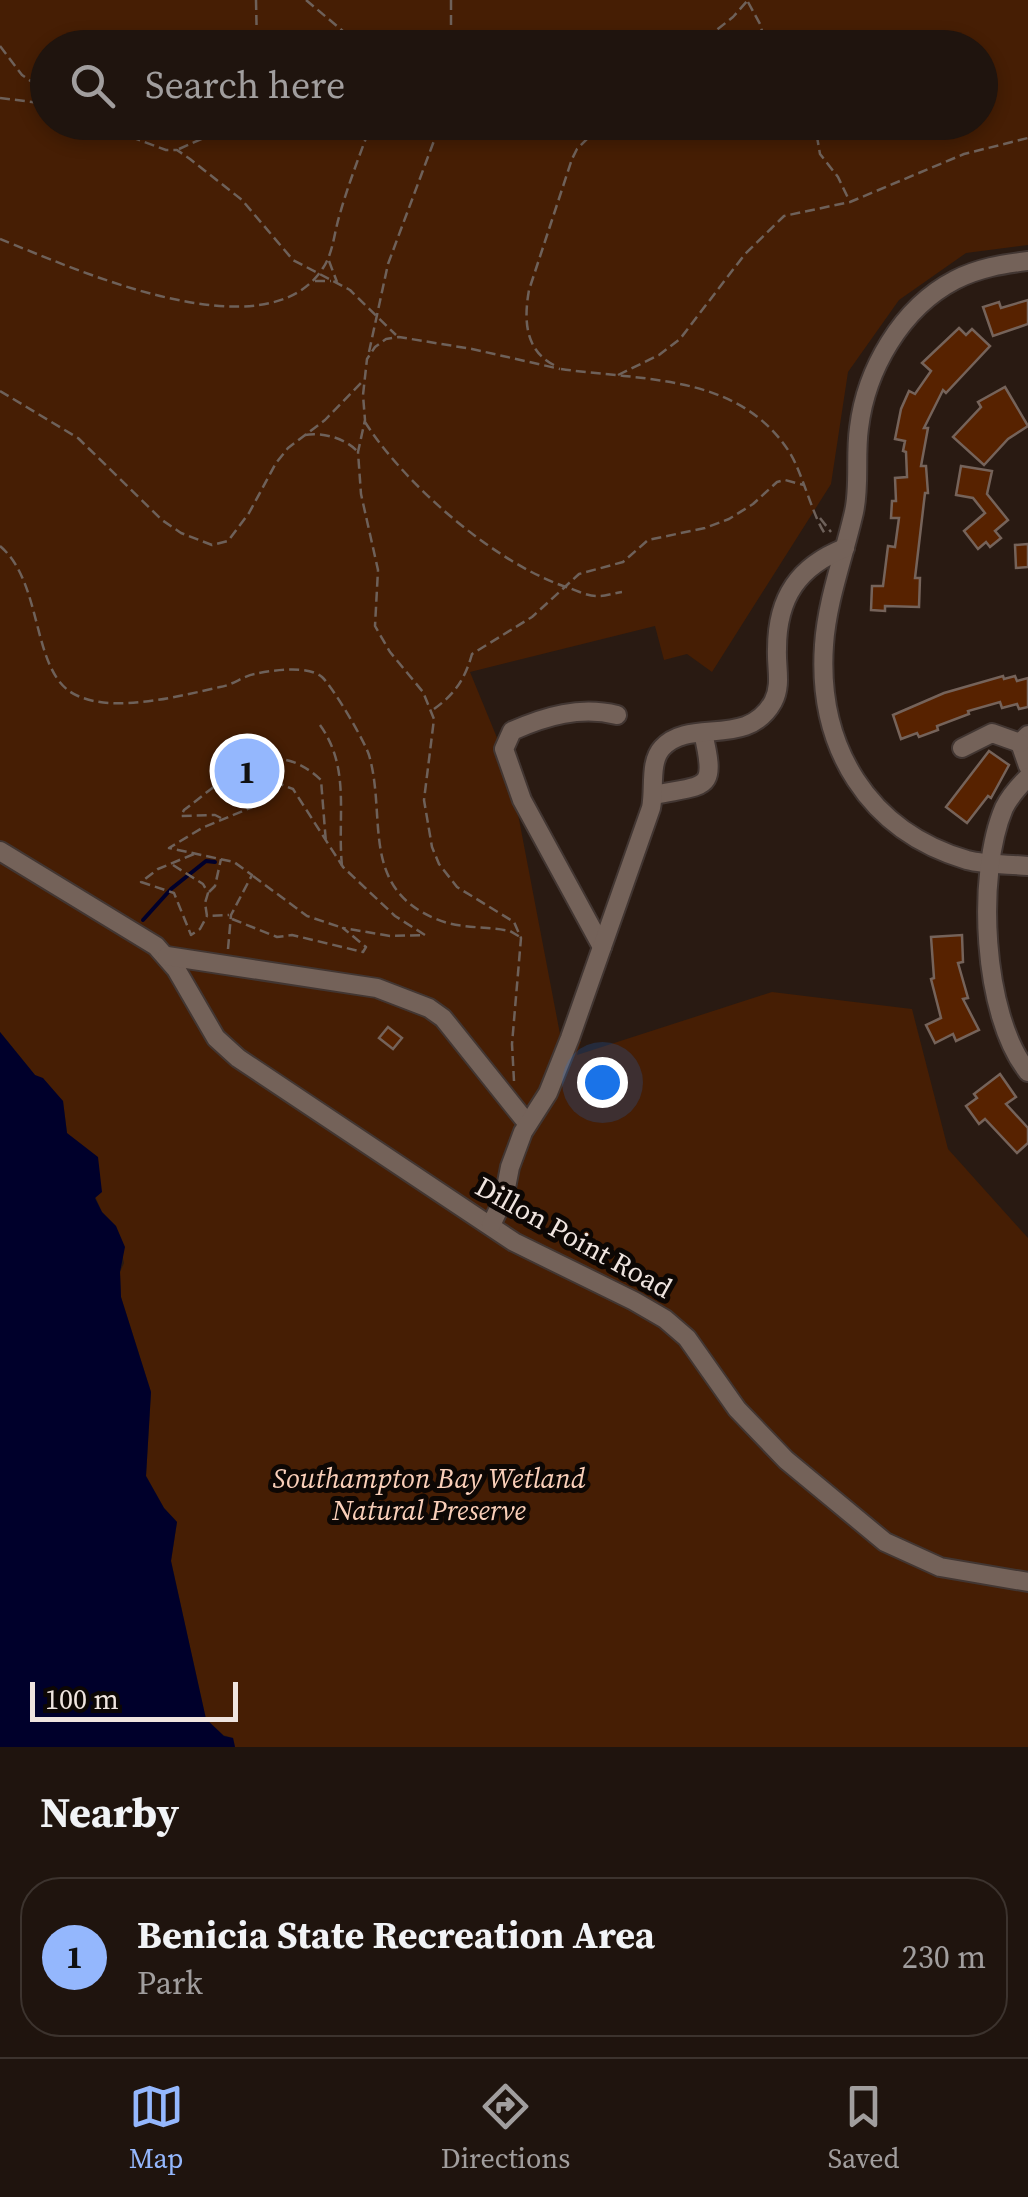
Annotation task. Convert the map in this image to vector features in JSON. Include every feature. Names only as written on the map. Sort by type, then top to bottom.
[{"type":"street","points":[[1028,261],[994,266],[953,281],[914,312],[882,354],[869,382],[859,428],[856,500],[831,602],[823,682],[829,722],[843,759],[863,793],[891,823],[968,860],[1028,866]]},
{"type":"street","points":[[491,1226],[504,1198],[510,1166],[527,1123],[548,1093],[602,946],[654,795],[654,769],[660,749],[673,740],[742,728],[760,718],[773,702],[778,683],[778,626],[790,589],[821,557],[846,548]]},
{"type":"street","points":[[602,946],[522,800],[504,749],[512,731],[567,712],[595,709],[617,715]]},
{"type":"street","points":[[654,795],[702,785],[708,778],[712,770],[703,733]]},
{"type":"street","points":[[962,748],[992,733],[1024,739],[1028,766]]},
{"type":"street","points":[[1028,777],[1004,808],[990,863],[989,966],[1006,1036],[1028,1072]]},
{"type":"street","name":"Dillon Point Road","points":[[0,851],[168,956],[216,1038],[238,1058],[539,1256],[634,1300],[665,1319],[686,1338],[737,1409],[786,1460],[885,1542],[940,1566],[1028,1582]]},
{"type":"street","points":[[168,956],[377,988],[430,1008],[443,1018],[527,1123]]},
{"type":"path","points":[[256,0],[257,30]]},
{"type":"path","points":[[306,0],[342,30]]},
{"type":"path","points":[[451,0],[452,30]]},
{"type":"path","points":[[718,30],[734,18],[747,0],[762,30]]},
{"type":"path","points":[[0,46],[30,80]]},
{"type":"path","points":[[0,98],[30,102]]},
{"type":"path","points":[[616,376],[659,355],[680,339],[746,254],[784,216],[850,202],[964,154],[1028,138]]},
{"type":"path","points":[[139,140],[166,150],[201,140]]},
{"type":"path","points":[[338,283],[330,270],[330,258],[347,190],[365,140]]},
{"type":"path","points":[[434,140],[388,264],[367,359],[365,420],[358,452],[361,494],[378,570],[375,626],[390,652],[423,692],[432,711],[434,730],[424,800],[432,847],[457,888],[514,922],[521,938],[512,1044],[516,1106]]},
{"type":"path","points":[[560,369],[544,360],[530,342],[526,309],[572,159],[588,140]]},
{"type":"path","points":[[818,140],[820,154],[838,177],[850,202]]},
{"type":"path","points":[[176,150],[242,200],[293,260],[321,272],[362,300],[399,337]]},
{"type":"path","points":[[0,239],[135,288],[202,306],[255,305],[322,280],[338,283]]},
{"type":"path","points":[[310,284],[330,258]]},
{"type":"path","points":[[367,359],[381,342],[399,337],[560,369],[692,385],[736,402],[775,433],[793,458],[821,530],[846,548]]},
{"type":"path","points":[[0,390],[78,438],[162,520],[180,533],[212,545],[228,541],[250,512],[276,463],[364,380]]},
{"type":"path","points":[[365,420],[393,461],[454,518],[522,566],[596,597],[622,592]]},
{"type":"path","points":[[304,435],[340,440],[358,452]]},
{"type":"path","points":[[432,711],[457,690],[467,674],[472,654],[532,617],[564,586],[592,568],[624,562],[648,540],[705,528],[728,518],[753,504],[777,482],[806,486]]},
{"type":"path","points":[[0,546],[12,557],[25,582],[52,672],[79,697],[131,704],[226,686],[260,673],[316,673],[325,680],[368,754],[376,794],[378,844],[393,886],[410,904],[434,918],[510,931],[521,938]]},
{"type":"path","points":[[320,725],[332,746],[340,774],[343,867]]},
{"type":"path","points":[[223,819],[215,815],[181,816],[215,784],[260,759],[279,757],[313,773],[322,786],[326,844]]},
{"type":"path","points":[[241,769],[293,789],[343,867],[395,916],[425,935],[390,936],[307,916],[234,862],[169,848],[223,819],[251,810],[258,802],[241,769]]},
{"type":"path","points":[[195,853],[141,882],[174,893],[188,934],[200,929],[207,916],[205,903],[215,886],[221,859]]},
{"type":"path","points":[[172,864],[203,884],[208,893]]},
{"type":"path","points":[[226,963],[232,917],[252,875]]},
{"type":"path","points":[[207,916],[232,917],[277,936],[292,935],[366,951],[344,928]]},
{"type":"green space","name":"Southampton Bay Wetland Natural Preserve","points":[[0,0],[1028,0],[1028,245],[966,253],[899,300],[848,372],[831,484],[712,672],[687,654],[664,660],[655,626],[470,672],[509,767],[560,1034],[581,1041],[577,1055],[772,992],[912,1009],[948,1149],[1028,1238],[1028,1747],[235,1747],[233,1738],[223,1735],[206,1719],[171,1561],[177,1522],[146,1476],[151,1392],[121,1297],[120,1272],[124,1263],[116,1226],[102,1212],[67,1133],[63,1101],[35,1075],[0,1032]]},
{"type":"water","points":[[0,1032],[35,1075],[43,1078],[63,1101],[67,1133],[98,1157],[102,1192],[95,1198],[116,1226],[125,1247],[121,1297],[151,1392],[146,1476],[177,1522],[171,1561],[206,1719],[224,1736],[233,1738],[235,1747],[0,1747]]},
{"type":"building","points":[[1028,300],[1028,324],[993,336],[983,307],[999,302],[1001,308]]},
{"type":"building","points":[[959,328],[966,335],[972,329],[990,346],[946,393],[943,390],[924,428],[928,428],[921,466],[926,466],[928,493],[915,578],[920,578],[919,607],[885,606],[885,611],[871,610],[872,586],[883,586],[888,546],[895,547],[899,518],[891,518],[892,501],[896,501],[895,478],[907,477],[905,441],[895,439],[901,409],[909,391],[915,394],[931,371],[922,363]]},
{"type":"building","points":[[1005,387],[1028,426],[1008,439],[984,465],[953,437],[981,407],[978,402]]},
{"type":"building","points":[[961,466],[992,471],[987,494],[1008,520],[995,531],[1001,538],[990,547],[986,542],[978,549],[964,531],[985,513],[973,498],[956,495]]},
{"type":"building","points":[[1028,544],[1028,567],[1016,568],[1015,545]]},
{"type":"building","points":[[1015,676],[1017,681],[1028,678],[1028,707],[1019,709],[1017,704],[1002,708],[1000,702],[968,711],[969,714],[937,726],[938,730],[901,739],[893,715],[944,693]]},
{"type":"building","points":[[989,751],[1009,765],[991,798],[988,796],[967,823],[946,807]]},
{"type":"building","points":[[962,935],[963,962],[958,963],[968,998],[963,999],[979,1030],[956,1041],[953,1034],[935,1043],[926,1025],[941,1018],[931,979],[931,937]]},
{"type":"building","points":[[388,1027],[402,1038],[393,1049],[379,1038]]},
{"type":"building","points":[[1000,1074],[1016,1097],[1006,1104],[1028,1128],[1028,1143],[1017,1153],[985,1119],[979,1124],[966,1106],[977,1098],[974,1094]]},
{"type":"waterway","points":[[143,920],[171,889],[206,861],[215,862]]},
{"type":"place","name":"Benicia State Recreation Area","points":[[247,771]]}]
